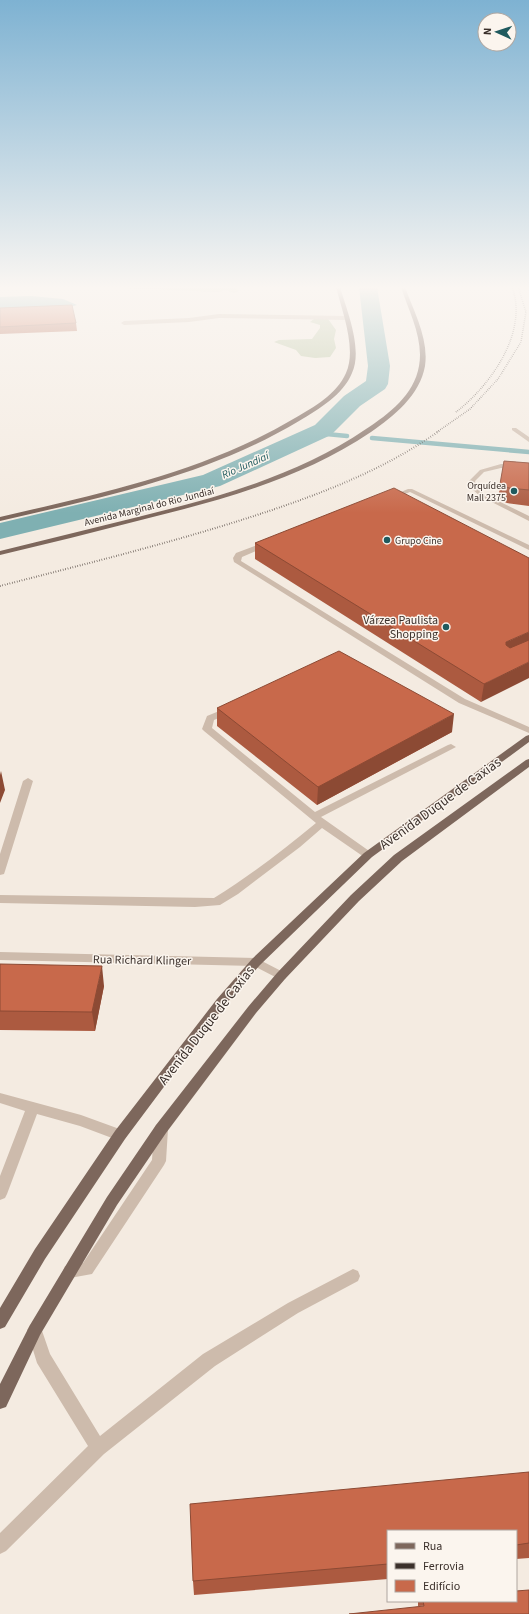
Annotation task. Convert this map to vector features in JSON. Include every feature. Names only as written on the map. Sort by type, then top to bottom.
[{"type":"main road","name":"Avenida Marginal do Rio Jundiaí","points":[[0,519],[164,478],[241,450],[285,428],[321,404],[343,383],[352,362]]},
{"type":"main road","name":"Avenida Marginal do Rio Jundiaí","points":[[0,553],[188,507],[241,492],[288,474],[331,455],[362,436],[392,413],[409,396],[419,377],[422,362]]},
{"type":"main road","name":"Avenida Duque de Caxias","points":[[0,1322],[40,1254],[120,1135],[221,1002],[256,962],[368,855],[529,738]]},
{"type":"main road","name":"Avenida Duque de Caxias","points":[[161,1129],[252,1010],[281,976],[355,898],[398,858],[529,762]]},
{"type":"main road","name":"Avenida Duque de Caxias","points":[[0,1401],[35,1330],[70,1271]]},
{"type":"street","points":[[514,429],[529,440]]},
{"type":"street","points":[[529,467],[501,466],[482,471],[472,481],[474,488],[482,495],[529,519]]},
{"type":"street","points":[[390,500],[410,490],[529,548]]},
{"type":"street","points":[[275,541],[239,555],[236,558],[238,562],[462,701],[529,730]]},
{"type":"street","points":[[507,546],[516,542]]},
{"type":"street","points":[[239,705],[210,718],[207,729],[318,820],[368,855]]},
{"type":"street","points":[[0,899],[195,903],[216,902],[296,845],[318,820],[451,747]]},
{"type":"street","points":[[0,871],[28,781]]},
{"type":"street","name":"Rua Richard Klinger","points":[[0,956],[256,962],[281,976]]},
{"type":"street","points":[[0,1098],[82,1121],[120,1135]]},
{"type":"street","points":[[0,1194],[33,1108]]},
{"type":"street","name":"Avenida Duque de Caxias","points":[[70,1271],[87,1269],[159,1161],[161,1129]]},
{"type":"street","points":[[0,1545],[98,1448],[209,1360],[292,1308],[353,1276]]},
{"type":"street","points":[[35,1330],[43,1357],[98,1448]]},
{"type":"building","points":[[504,461],[529,463],[529,490],[509,488],[500,484]]},
{"type":"building","name":"Várzea Paulista Shopping","points":[[394,488],[529,558],[529,632],[506,642],[506,645],[510,648],[529,640],[529,662],[484,684],[255,543]]},
{"type":"building","points":[[339,651],[454,714],[318,787],[217,708]]},
{"type":"building","points":[[0,964],[102,966],[92,1012],[0,1011]]},
{"type":"building","points":[[529,1472],[529,1543],[517,1545],[517,1530],[387,1530],[387,1564],[193,1581],[190,1504]]},
{"type":"building","points":[[529,1590],[529,1614],[349,1614],[424,1606],[423,1602],[517,1602],[517,1591]]},
{"type":"waterway","name":"Rio Jundiaí","points":[[0,531],[211,481],[323,430],[352,401],[377,384],[378,362]]},
{"type":"waterway","points":[[316,433],[347,436]]},
{"type":"waterway","points":[[372,438],[529,452]]},
{"type":"railway","points":[[456,412],[481,388],[500,362]]},
{"type":"railway","points":[[437,432],[470,409],[498,379],[508,362]]},
{"type":"railway","points":[[0,586],[167,542],[233,523],[289,504],[356,478],[377,468],[439,431]]},
{"type":"place","name":"Orquídea Mall 2375","points":[[514,491]]},
{"type":"place","name":"Grupo Cine","points":[[387,540]]},
{"type":"place","name":"Várzea Paulista Shopping","points":[[446,627]]}]
